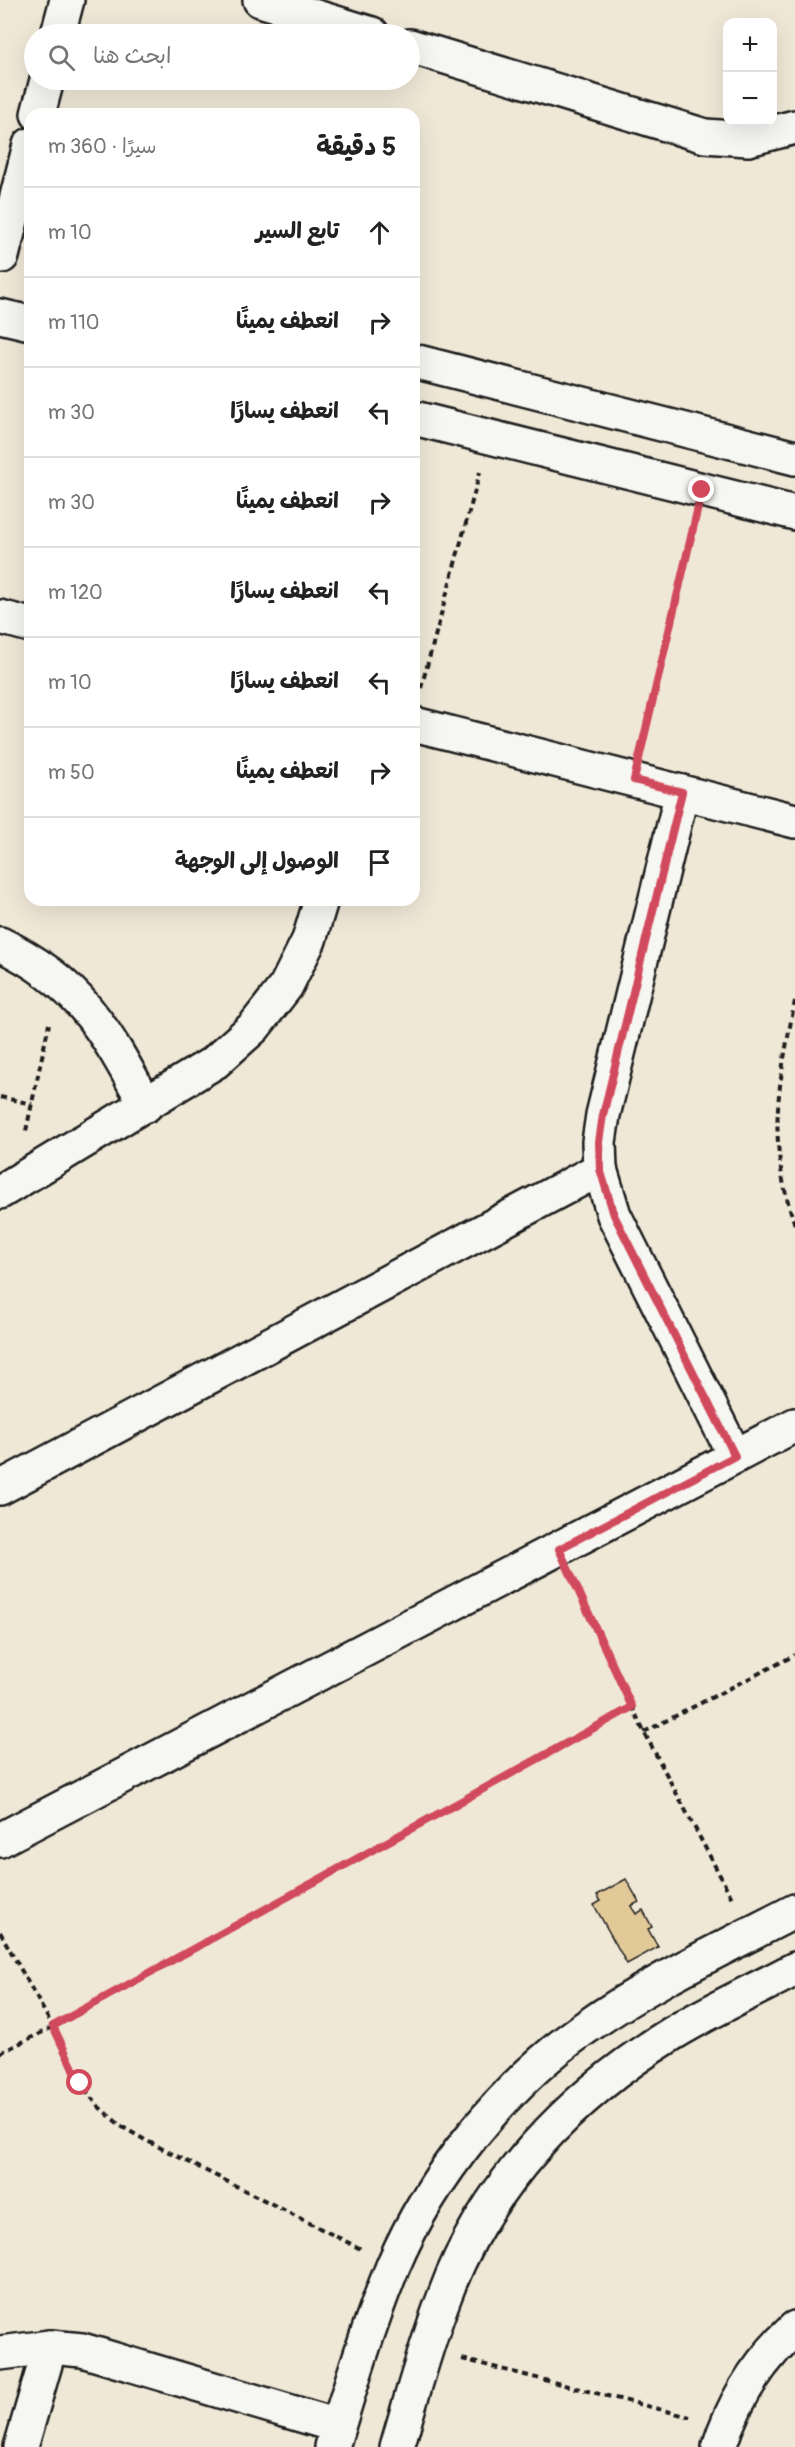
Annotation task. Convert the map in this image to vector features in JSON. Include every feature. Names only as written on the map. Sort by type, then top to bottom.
[{"type":"street","points":[[60,24],[66,0]]},
{"type":"street","points":[[260,0],[339,24]]},
{"type":"street","points":[[420,49],[705,136],[748,139],[795,127]]},
{"type":"street","points":[[39,108],[44,90]]},
{"type":"street","points":[[11,258],[24,181]]},
{"type":"street","points":[[0,316],[24,322]]},
{"type":"street","points":[[420,363],[795,458]]},
{"type":"street","points":[[420,420],[795,513]]},
{"type":"street","points":[[0,617],[24,623]]},
{"type":"street","points":[[420,726],[795,821]]},
{"type":"street","points":[[682,792],[603,1115],[599,1142],[600,1169],[614,1215],[735,1456]]},
{"type":"street","points":[[8,1188],[215,1062],[254,1027],[286,986],[309,940],[319,906]]},
{"type":"street","points":[[0,944],[27,957],[58,979],[86,1006],[108,1037],[146,1105]]},
{"type":"street","points":[[0,1488],[600,1169]]},
{"type":"street","points":[[0,1840],[795,1425]]},
{"type":"street","points":[[0,2353],[50,2347],[82,2350],[112,2357],[335,2437],[394,2265],[452,2163],[491,2113],[535,2068],[584,2029],[636,1994],[795,1911]]},
{"type":"street","points":[[722,1949],[745,1995]]},
{"type":"street","points":[[397,2447],[445,2294],[470,2241],[500,2191],[536,2145],[577,2102],[623,2066],[672,2033],[795,1969]]},
{"type":"street","points":[[723,2436],[746,2386],[772,2349],[795,2328]]},
{"type":"street","points":[[21,2447],[50,2347]]},
{"type":"path","points":[[420,691],[489,437]]},
{"type":"path","points":[[634,780],[702,490]]},
{"type":"path","points":[[8,1188],[32,1104],[58,979]]},
{"type":"path","points":[[795,1001],[777,1101],[777,1147],[784,1192],[795,1225]]},
{"type":"path","points":[[0,1097],[32,1104]]},
{"type":"path","points":[[559,1549],[644,1732],[751,1934]]},
{"type":"path","points":[[644,1732],[795,1655]]},
{"type":"path","points":[[0,2053],[632,1707]]},
{"type":"path","points":[[0,1932],[53,2026],[80,2083],[99,2107],[121,2126],[394,2265]]},
{"type":"path","points":[[426,2350],[723,2436]]},
{"type":"building","points":[[626,1879],[639,1902],[631,1906],[636,1914],[643,1910],[652,1927],[648,1929],[658,1947],[627,1964],[594,1905],[601,1901],[597,1895]]},
{"type":"route","points":[[80,2083],[53,2026],[632,1707],[559,1549],[735,1456],[614,1215],[605,1193],[600,1169],[599,1142],[603,1115],[682,792],[634,780],[702,490]]}]
